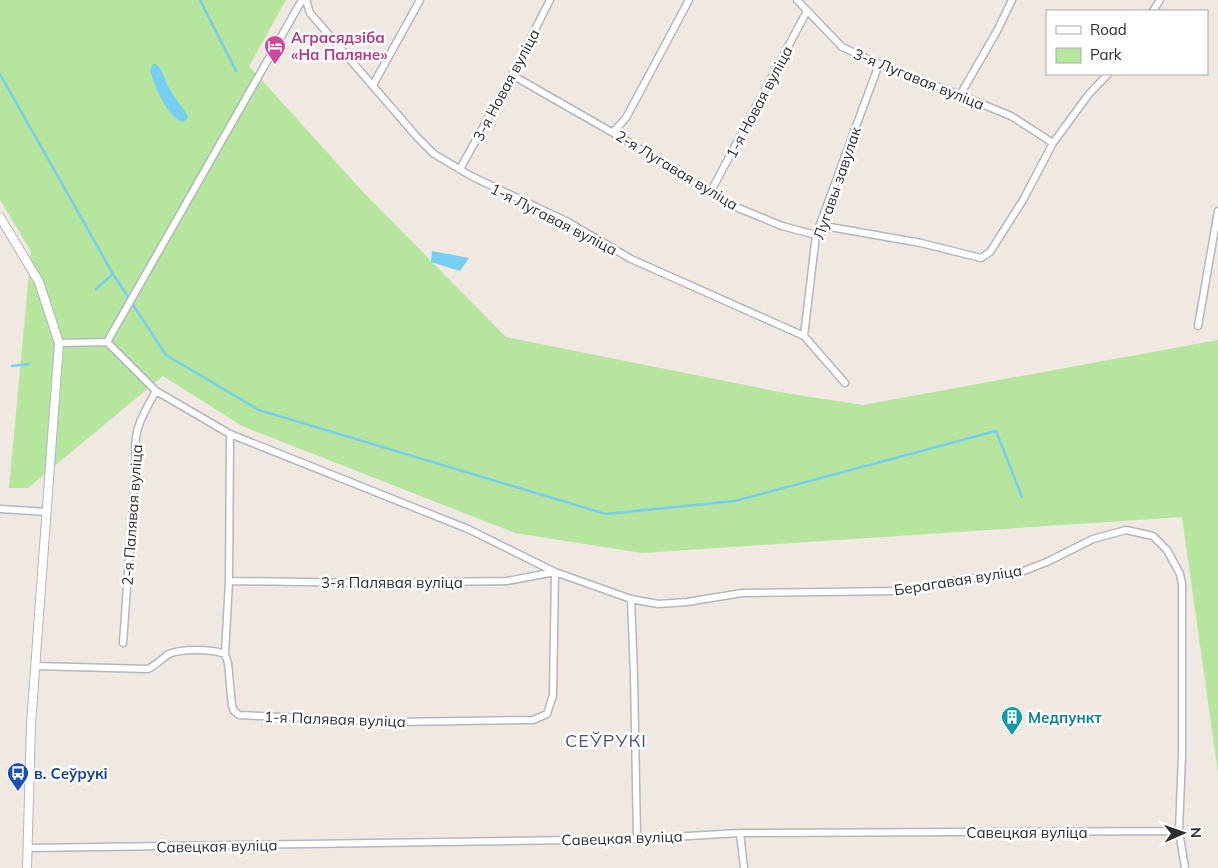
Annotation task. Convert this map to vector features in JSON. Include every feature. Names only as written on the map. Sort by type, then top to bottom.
[{"type":"street","points":[[59,343],[107,342],[302,0]]},
{"type":"street","name":"1-я Лугавая вуліца","points":[[306,0],[310,13],[417,137],[434,154],[507,194],[568,222],[631,259],[804,336],[844,383]]},
{"type":"street","points":[[373,85],[420,0]]},
{"type":"street","name":"3-я Новая вуліца","points":[[460,169],[512,75],[550,0]]},
{"type":"street","points":[[613,132],[626,118],[689,0]]},
{"type":"street","name":"3-я Лугавая вуліца","points":[[796,0],[842,47],[879,64],[1011,116],[1053,143]]},
{"type":"street","points":[[960,95],[997,31],[1012,0]]},
{"type":"street","name":"1-я Новая вуліца","points":[[710,193],[807,11]]},
{"type":"street","name":"Лугавы завулак","points":[[804,336],[816,236],[879,64]]},
{"type":"street","name":"2-я Лугавая вуліца","points":[[512,75],[613,132],[710,193],[736,207],[782,226],[816,236]]},
{"type":"street","points":[[816,236],[830,228],[920,244],[981,258],[990,252],[1023,200],[1053,143],[1089,94],[1107,75]]},
{"type":"street","points":[[1198,326],[1218,211]]},
{"type":"street","points":[[0,217],[39,282],[59,343],[32,724],[27,868]]},
{"type":"street","name":"Берагавая вуліца","points":[[107,342],[156,392],[230,434],[468,529],[555,572],[631,599],[658,604],[687,602],[742,593],[900,591],[952,581],[1021,572],[1093,539],[1126,530],[1153,536],[1167,550],[1180,574],[1182,584],[1182,754],[1179,831]]},
{"type":"street","name":"2-я Палявая вуліца","points":[[122,643],[136,461],[134,448],[139,421],[156,392]]},
{"type":"street","name":"1-я Палявая вуліца","points":[[230,434],[225,654],[228,663],[232,706],[234,711],[240,715],[397,722],[533,720],[547,714],[553,695],[555,572]]},
{"type":"street","points":[[0,509],[47,512]]},
{"type":"street","name":"3-я Палявая вуліца","points":[[228,581],[369,583],[507,581],[555,572]]},
{"type":"street","points":[[631,599],[637,839]]},
{"type":"street","points":[[36,666],[148,669],[158,664],[168,655],[180,651],[216,651],[225,654]]},
{"type":"street","points":[[1179,831],[1185,868]]},
{"type":"street","name":"Савецкая вуліца","points":[[28,848],[637,839],[740,833],[1179,831]]},
{"type":"street","points":[[740,833],[744,868]]},
{"type":"green space","points":[[0,0],[286,0],[249,66],[364,193],[506,337],[785,393],[863,405],[1218,340],[1218,773],[1182,517],[642,553],[515,533],[242,426],[163,376],[28,488],[9,488],[31,251],[0,200]]},
{"type":"water","points":[[153,64],[156,64],[160,69],[170,90],[188,117],[183,122],[172,114],[162,100],[150,70]]},
{"type":"water","points":[[432,251],[469,258],[460,271],[431,262]]},
{"type":"waterway","points":[[200,0],[236,71]]},
{"type":"waterway","points":[[0,74],[113,274],[166,355],[259,410],[606,514],[735,501],[996,431],[1022,497]]},
{"type":"waterway","points":[[96,289],[113,274]]},
{"type":"waterway","points":[[12,366],[29,364]]},
{"type":"place","name":"Аграсядзіба «На Паляне»","points":[[275,65]]},
{"type":"place","name":"Медпункт","points":[[1012,736]]},
{"type":"place","name":"в. Сеўрукі","points":[[18,792]]},
{"type":"district","name":"СЕЎРУКІ","points":[[606,740]]}]
